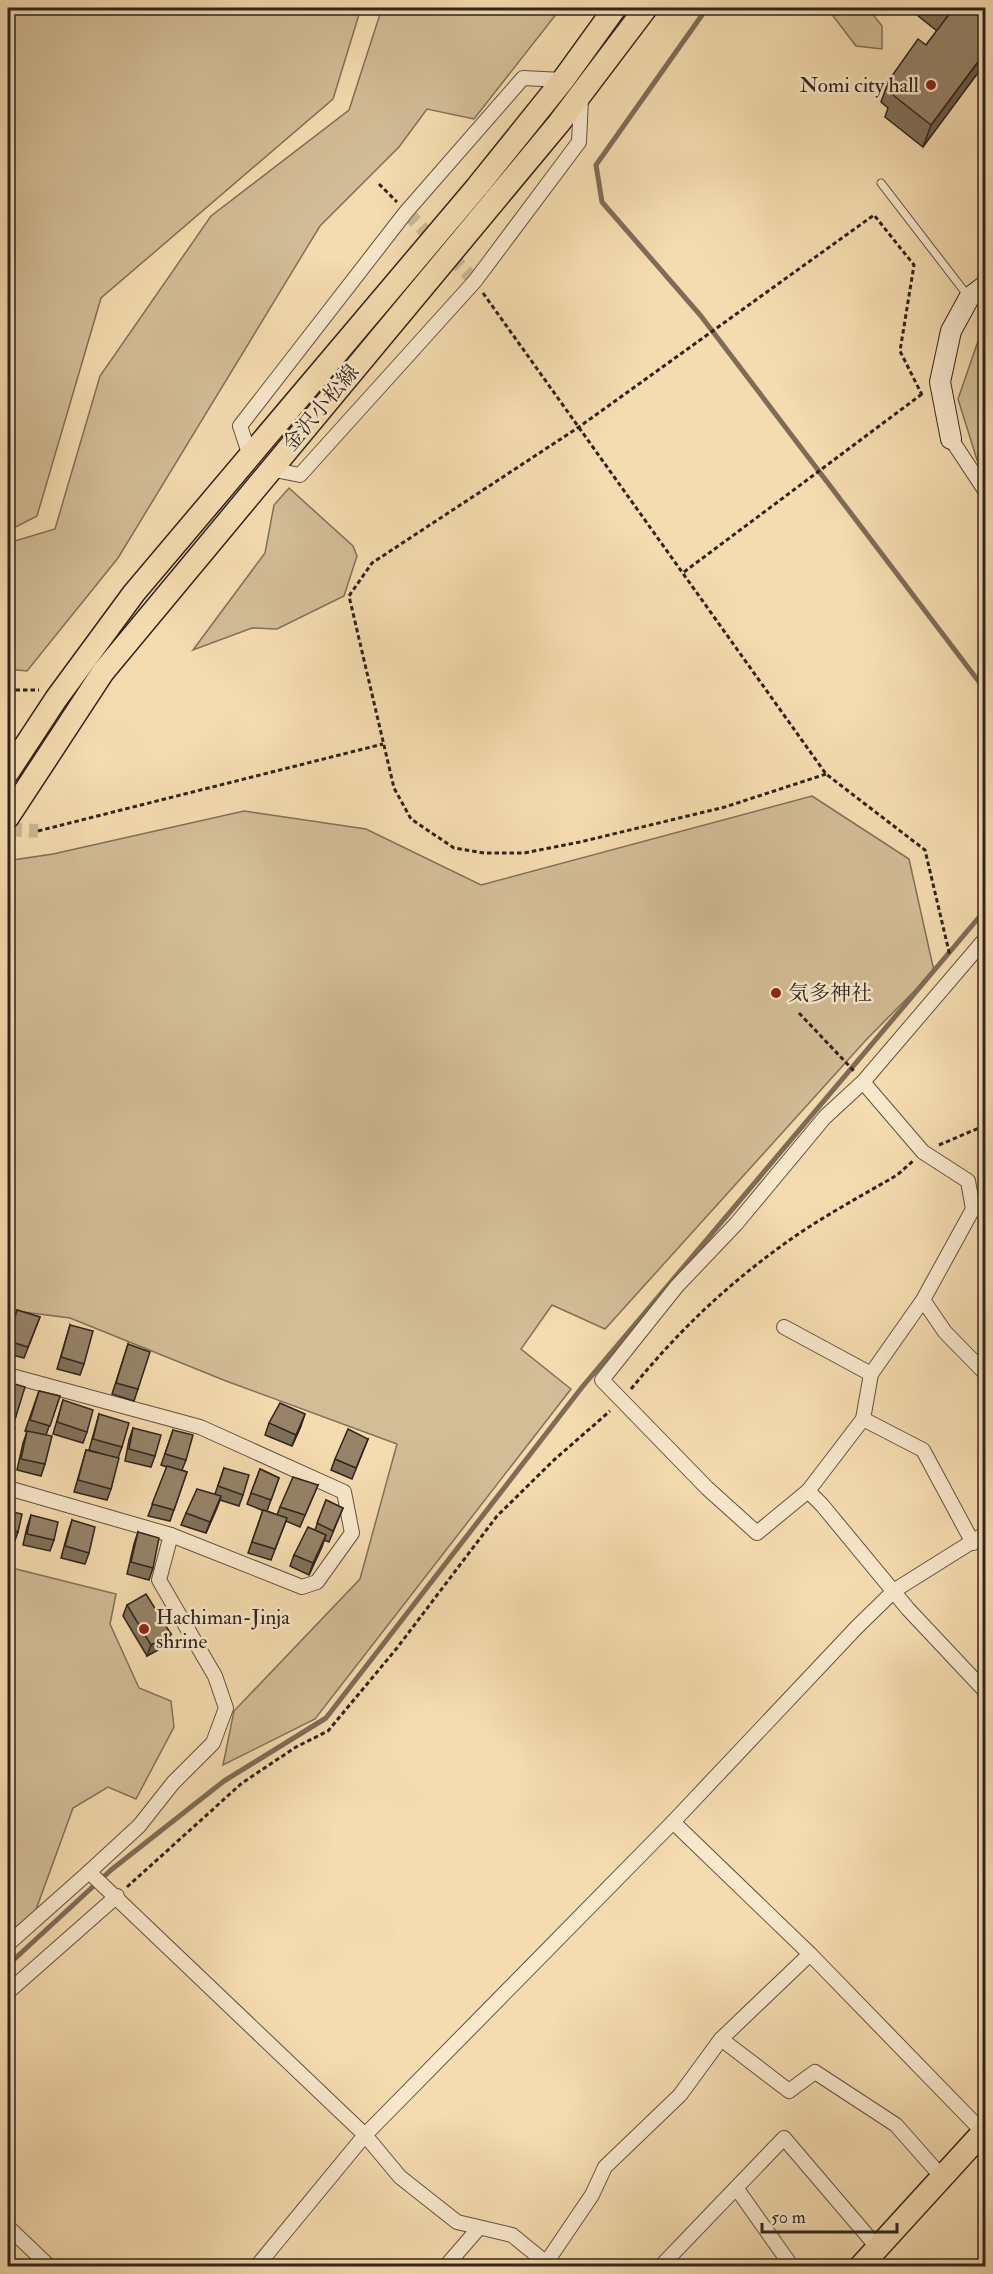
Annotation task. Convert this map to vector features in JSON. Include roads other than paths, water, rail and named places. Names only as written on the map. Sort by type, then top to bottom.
[{"type":"main road","name":"金沢小松線","points":[[8,772],[56,699],[135,594],[334,360],[563,80],[615,8]]},
{"type":"main road","name":"金沢小松線","points":[[8,816],[103,672],[581,95],[646,8]]},
{"type":"main road","points":[[861,2266],[984,2130]]},
{"type":"street","points":[[250,456],[240,426],[406,212],[523,78],[563,80]]},
{"type":"street","points":[[270,469],[300,475],[475,281],[579,142],[581,95]]},
{"type":"street","points":[[986,285],[969,298],[951,331],[940,382],[951,439],[986,492]]},
{"type":"street","points":[[863,1082],[923,1152],[968,1181],[973,1209],[923,1300],[871,1374],[863,1419],[808,1491],[757,1533],[707,1488],[602,1380],[677,1286],[736,1224],[825,1117],[863,1082],[986,938]]},
{"type":"street","points":[[923,1300],[945,1332],[986,1374]]},
{"type":"street","points":[[784,1327],[871,1374]]},
{"type":"street","points":[[8,1375],[200,1427],[344,1492],[352,1533],[317,1582],[302,1587],[171,1535],[8,1488]]},
{"type":"street","points":[[863,1419],[923,1450],[973,1543]]},
{"type":"street","points":[[808,1491],[895,1590],[909,1610],[986,1692]]},
{"type":"street","points":[[257,2266],[365,2136],[673,1822],[895,1590],[986,1533]]},
{"type":"street","points":[[8,1944],[95,1878],[173,1784],[213,1743],[226,1708],[215,1676],[159,1580],[171,1535]]},
{"type":"street","points":[[673,1822],[810,1954],[984,2130]]},
{"type":"street","points":[[95,1878],[117,1896],[365,2136],[400,2177],[457,2222],[478,2229],[512,2235],[548,2265],[592,2195],[605,2167],[680,2095],[721,2039],[810,1954]]},
{"type":"street","points":[[8,1992],[117,1896]]},
{"type":"street","points":[[721,2039],[789,2091],[816,2072],[896,2125],[941,2176]]},
{"type":"street","points":[[661,2266],[784,2138],[877,2247]]},
{"type":"street","points":[[737,2189],[788,2261]]},
{"type":"street","points":[[8,2228],[49,2266]]},
{"type":"street","points":[[446,2266],[478,2229]]},
{"type":"lane","points":[[881,183],[969,298]]},
{"type":"waterway","points":[[707,8],[596,165],[602,202],[701,316],[986,691]]},
{"type":"waterway","points":[[8,1965],[111,1870],[224,1781],[326,1718],[583,1386],[986,909]]},
{"type":"tunnel","points":[[406,212],[475,281]]},
{"type":"tunnel","points":[[8,829],[38,831]]},
{"type":"place","name":"Nomi city hall","points":[[931,85]]},
{"type":"place","name":"気多神社","points":[[776,993]]},
{"type":"place","name":"Hachiman-Jinja shrine","points":[[144,1629]]}]
